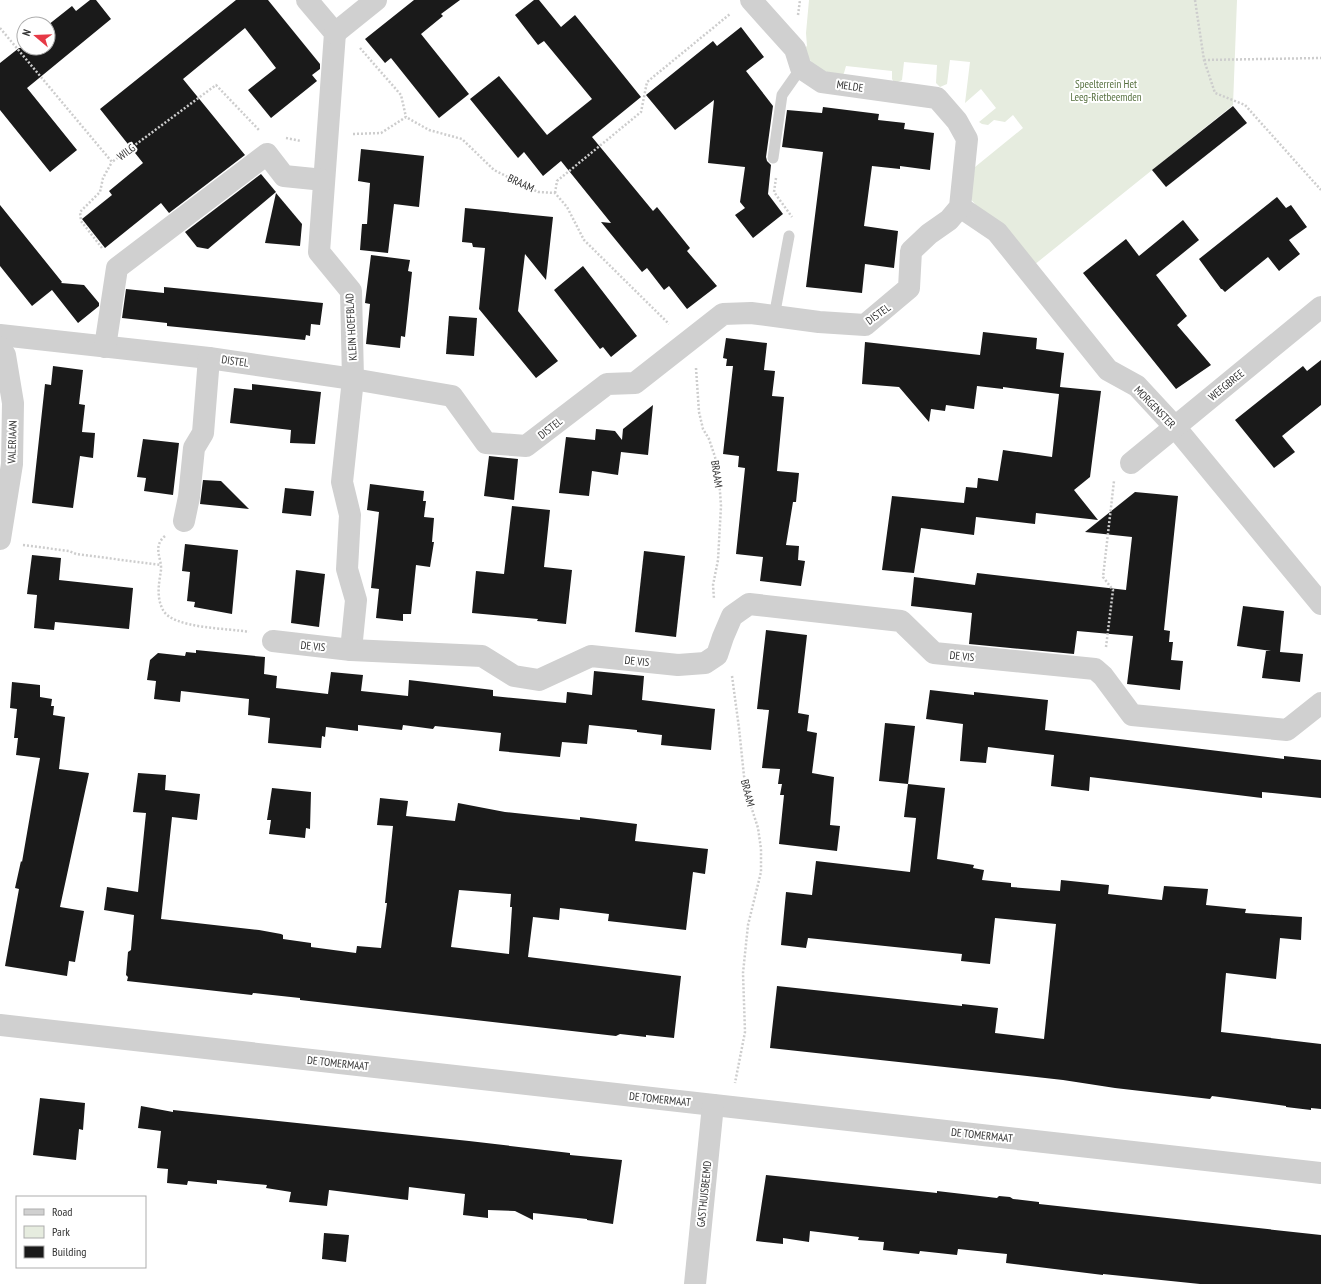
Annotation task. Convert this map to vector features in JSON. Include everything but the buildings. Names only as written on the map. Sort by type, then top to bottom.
[{"type":"street","points":[[307,0],[335,33],[376,0]]},
{"type":"street","points":[[751,0],[795,50],[801,68]]},
{"type":"street","name":"KLEIN HOEFBLAD","points":[[335,33],[319,252],[351,291],[353,379],[342,482],[350,515],[347,569],[356,600],[351,650]]},
{"type":"street","name":"MELDE","points":[[801,68],[822,82],[937,98],[957,121],[967,139],[960,207]]},
{"type":"street","points":[[105,347],[117,268],[267,154],[284,176],[324,180]]},
{"type":"street","name":"DISTEL","points":[[0,335],[209,358],[353,379],[452,396],[486,443],[526,446],[607,384],[635,383],[723,314],[751,313],[820,322],[865,325],[909,288],[911,251],[929,234],[949,220],[960,207]]},
{"type":"street","name":"MORGENSTER","points":[[960,207],[997,232],[1108,370],[1137,386],[1175,427],[1321,604]]},
{"type":"street","name":"WEEGBREE","points":[[1131,463],[1321,307]]},
{"type":"street","name":"VALERIAAN","points":[[0,347],[5,355],[13,403],[9,542]]},
{"type":"street","points":[[184,521],[189,496],[194,448],[203,433],[209,358]]},
{"type":"street","name":"DE VIS","points":[[273,641],[351,650],[482,656],[514,676],[539,680],[591,656],[678,666],[706,663],[717,655],[723,636],[732,616],[749,604],[901,621],[934,653],[1095,669],[1103,676],[1132,715],[1287,730],[1321,703]]},
{"type":"street","name":"DE TOMERMAAT","points":[[0,1025],[1321,1173]]},
{"type":"street","name":"GASTHUISBEEMD","points":[[695,1284],[722,1106]]},
{"type":"lane","points":[[773,158],[782,95],[801,68]]},
{"type":"lane","points":[[774,317],[789,236]]},
{"type":"path","points":[[1195,0],[1204,60],[1215,93],[1245,105],[1321,190]]},
{"type":"path","points":[[555,193],[557,181],[641,112],[647,82],[730,14]]},
{"type":"path","name":"WILG","points":[[0,28],[112,162],[216,85],[260,131]]},
{"type":"path","points":[[283,137],[304,141],[327,136],[381,133],[406,117],[402,95],[356,43],[335,33]]},
{"type":"path","points":[[1204,60],[1321,58]]},
{"type":"path","name":"BRAAM","points":[[406,117],[429,130],[462,139],[494,170],[538,192],[555,193],[567,207],[584,240],[667,322],[694,358],[697,377],[699,412],[715,457],[719,478],[721,506],[718,535],[719,547],[713,585],[716,610],[732,672],[744,776],[750,804],[758,828],[761,849],[761,872],[748,925],[743,973],[745,1032],[722,1106]]},
{"type":"path","points":[[773,158],[776,169],[774,192],[792,216],[789,236]]},
{"type":"path","points":[[112,162],[103,178],[100,192],[80,212],[80,217],[81,221],[117,268]]},
{"type":"path","points":[[1103,676],[1113,590],[1103,577],[1115,475],[1131,463]]},
{"type":"path","points":[[184,521],[160,540],[158,552],[161,565],[158,596],[163,610],[168,616],[176,621],[190,625],[263,634],[273,641]]},
{"type":"path","points":[[9,542],[69,551],[76,554],[161,565]]},
{"type":"green space","name":"Speelterrein Het Leeg-Rietbeemden","points":[[809,0],[1237,0],[1233,105],[1034,265],[987,218],[968,196],[975,167],[1023,128],[1013,115],[1005,122],[994,120],[988,125],[979,122],[996,108],[981,89],[965,103],[970,62],[950,60],[947,84],[940,87],[936,83],[937,65],[904,62],[902,80],[898,82],[894,82],[892,79],[892,71],[846,66],[842,76],[820,73],[802,50],[807,46],[806,33]]}]
